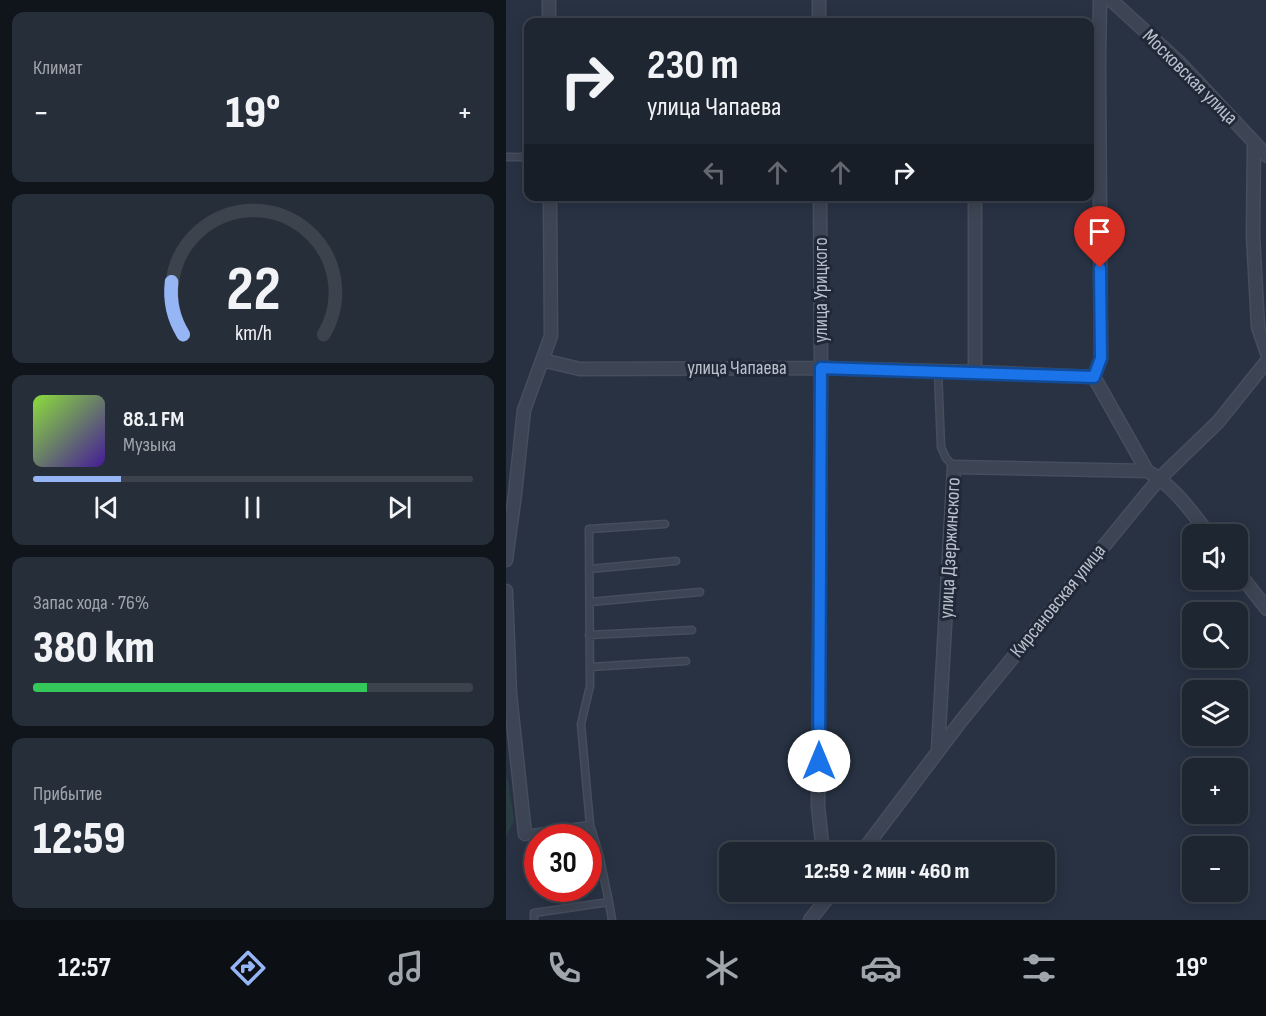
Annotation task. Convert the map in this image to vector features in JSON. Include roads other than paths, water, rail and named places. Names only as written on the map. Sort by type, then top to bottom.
[{"type":"street","points":[[549,0],[549,18]]},
{"type":"street","points":[[819,0],[820,18]]},
{"type":"street","points":[[1100,0],[1094,65],[1101,358],[1094,377],[1147,471],[1160,478],[1181,497],[1201,524]]},
{"type":"street","name":"Московская улица","points":[[1111,0],[1180,63],[1266,156]]},
{"type":"street","points":[[1254,142],[1253,235],[1258,327],[1266,353]]},
{"type":"street","points":[[506,560],[524,410],[551,336],[550,201]]},
{"type":"street","name":"улица Урицкого","points":[[820,201],[818,807],[822,842]]},
{"type":"street","points":[[975,201],[975,372]]},
{"type":"street","name":"улица Чапаева","points":[[542,360],[580,369],[821,368],[1094,377]]},
{"type":"street","name":"Кирсановская улица","points":[[869,842],[938,750],[1160,478],[1218,422],[1266,361]]},
{"type":"street","name":"улица Дзержинского","points":[[938,750],[954,467],[1147,471]]},
{"type":"street","points":[[1248,585],[1266,609]]},
{"type":"street","points":[[506,591],[510,694],[525,824]]},
{"type":"street","points":[[810,920],[823,902]]},
{"type":"lane","points":[[506,156],[524,157]]},
{"type":"lane","points":[[938,371],[941,447],[946,458],[954,467]]},
{"type":"lane","points":[[590,824],[581,724],[590,686],[589,529],[665,524]]},
{"type":"lane","points":[[589,569],[676,561]]},
{"type":"lane","points":[[590,602],[700,592]]},
{"type":"lane","points":[[589,635],[692,630]]},
{"type":"lane","points":[[590,667],[686,661]]},
{"type":"lane","points":[[602,868],[612,920]]},
{"type":"lane","points":[[534,920],[534,913],[609,902]]}]
